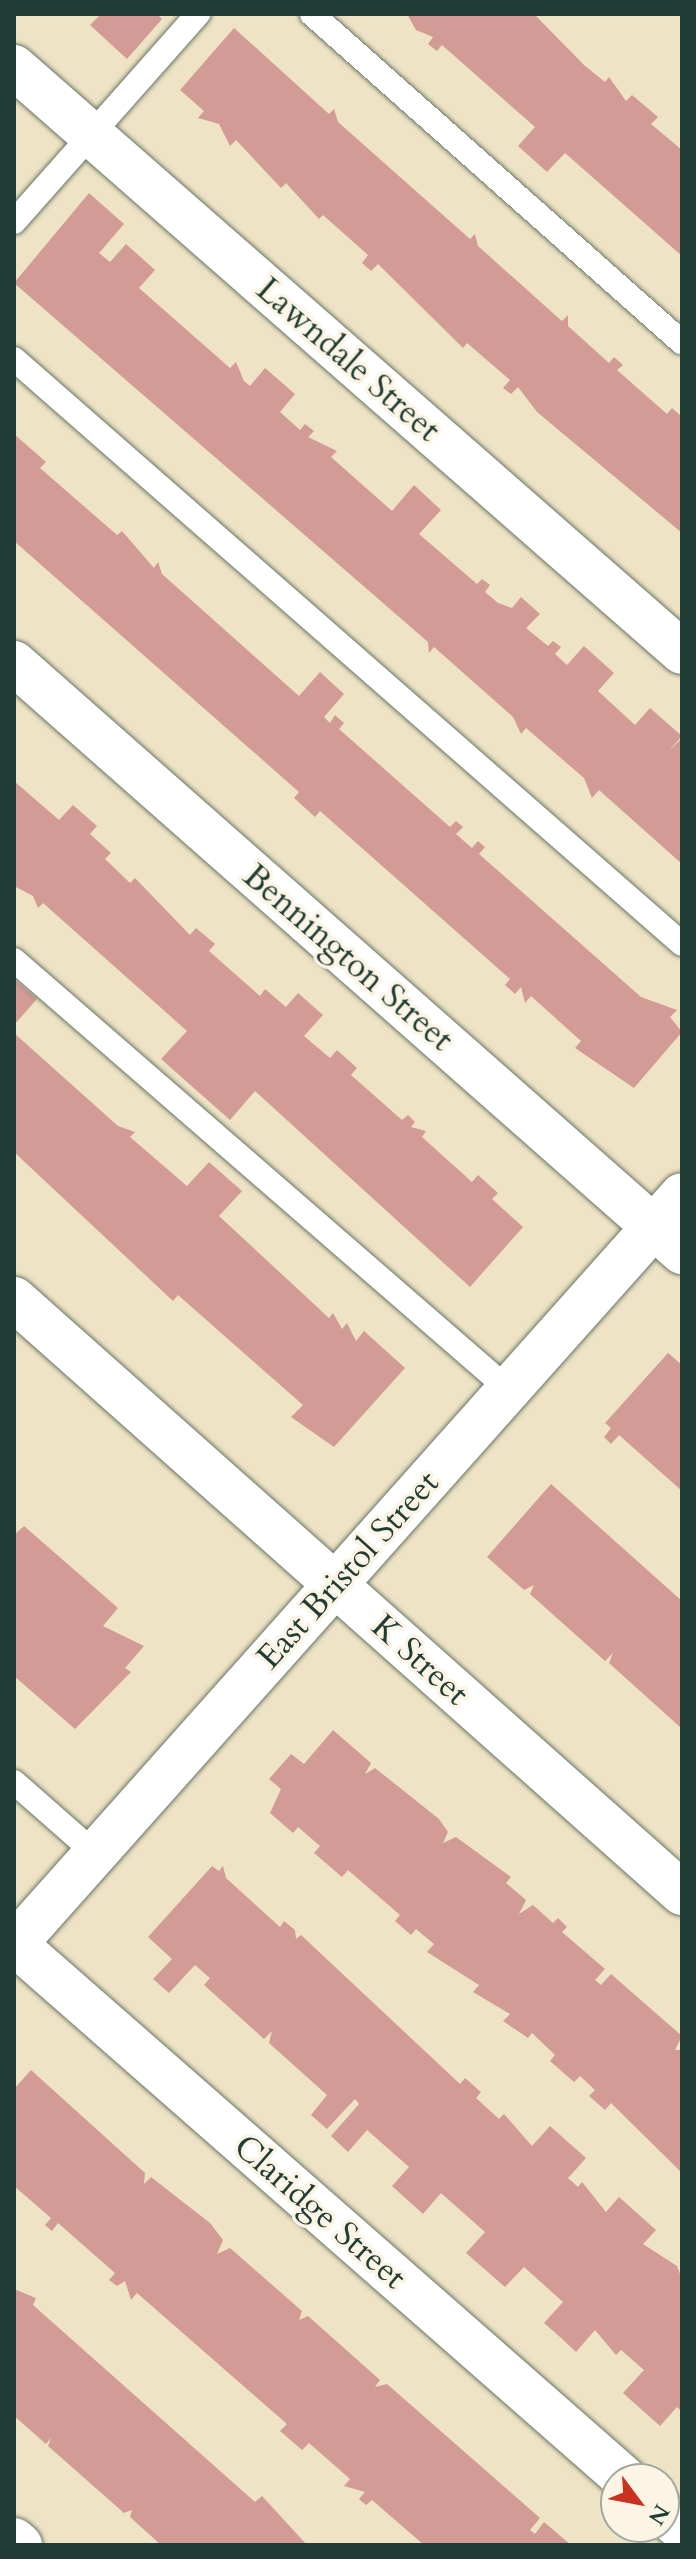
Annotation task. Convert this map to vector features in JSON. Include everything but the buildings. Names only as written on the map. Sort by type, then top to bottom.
[{"type":"street","name":"Lawndale Street","points":[[14,67],[682,652]]},
{"type":"street","name":"Bennington Street","points":[[14,663],[668,1239]]},
{"type":"street","name":"East Bristol Street","points":[[14,1945],[509,1390],[668,1239],[682,1195]]},
{"type":"street","name":"K Street","points":[[14,1299],[682,1893]]},
{"type":"street","name":"Claridge Street","points":[[14,1945],[607,2463]]},
{"type":"street","points":[[14,2540],[20,2545]]},
{"type":"lane","points":[[14,222],[198,14]]},
{"type":"lane","points":[[312,14],[682,342]]},
{"type":"lane","points":[[14,359],[682,944]]},
{"type":"lane","points":[[14,960],[509,1390]]},
{"type":"lane","points":[[14,1782],[96,1854]]}]
